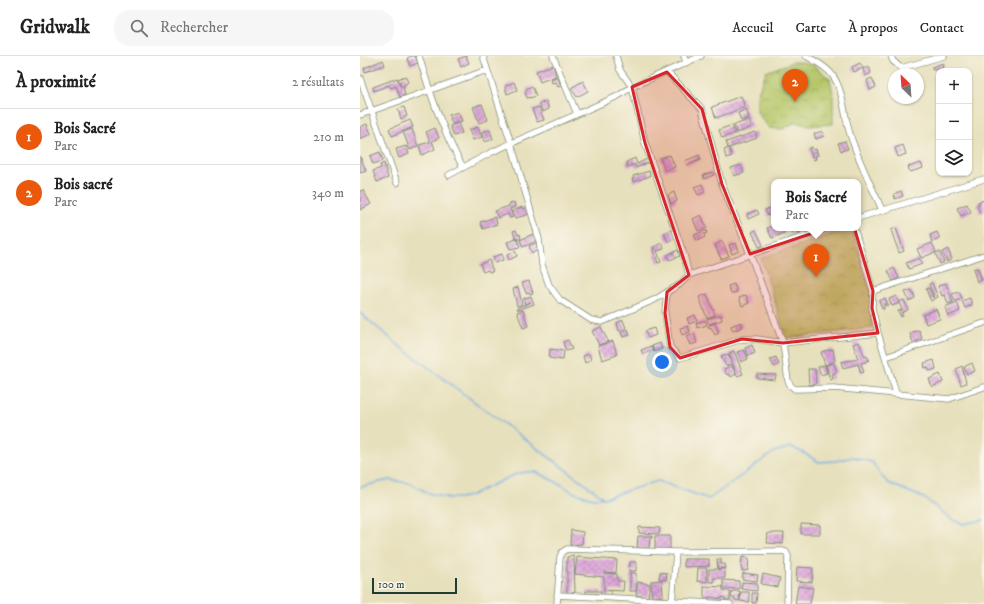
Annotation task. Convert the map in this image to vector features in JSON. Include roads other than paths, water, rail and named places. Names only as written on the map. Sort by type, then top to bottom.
[{"type":"street","points":[[419,56],[430,91],[451,147],[463,167]]},
{"type":"street","points":[[483,56],[511,143],[539,240],[542,265],[549,285],[560,300],[591,320],[602,322],[654,300],[679,285],[689,276],[820,231]]},
{"type":"street","points":[[553,56],[577,114]]},
{"type":"street","points":[[616,56],[620,70],[632,87],[645,143],[684,255],[689,276]]},
{"type":"street","points":[[449,176],[463,167],[511,143],[618,96],[632,87],[667,72],[685,59],[701,56]]},
{"type":"street","points":[[806,56],[820,64],[833,75],[844,102],[847,123],[854,147],[882,210]]},
{"type":"street","points":[[891,56],[893,61],[901,68],[944,56]]},
{"type":"street","points":[[360,115],[487,70]]},
{"type":"street","points":[[667,72],[702,109],[722,184],[783,343],[788,381],[791,386],[795,389],[834,388],[939,398],[949,398],[984,387]]},
{"type":"street","points":[[360,78],[397,183]]},
{"type":"street","points":[[861,217],[984,179]]},
{"type":"street","points":[[855,231],[873,291],[872,308],[896,393]]},
{"type":"street","points":[[873,291],[984,256]]},
{"type":"street","points":[[667,292],[665,313],[670,347],[680,358],[742,339],[757,339],[783,343],[878,333]]},
{"type":"street","points":[[886,357],[984,323]]},
{"type":"street","points":[[556,604],[560,556],[562,552],[567,549],[676,552],[784,551],[788,556],[786,604]]},
{"type":"street","points":[[672,602],[676,552]]},
{"type":"street","points":[[557,595],[730,604]]},
{"type":"waterway","points":[[360,313],[402,348],[604,498],[658,481],[709,499],[774,452],[791,447],[819,462],[835,461],[853,457],[872,462],[888,483],[924,498],[953,520],[963,524],[984,520]]},
{"type":"waterway","points":[[360,487],[389,480],[410,483],[428,493],[448,498],[460,498],[469,496],[516,474],[536,472],[564,486],[572,492],[593,498],[602,498]]},
{"type":"place","name":"Bois sacré","points":[[795,102]]},
{"type":"place","name":"Bois Sacré","points":[[816,277]]}]
